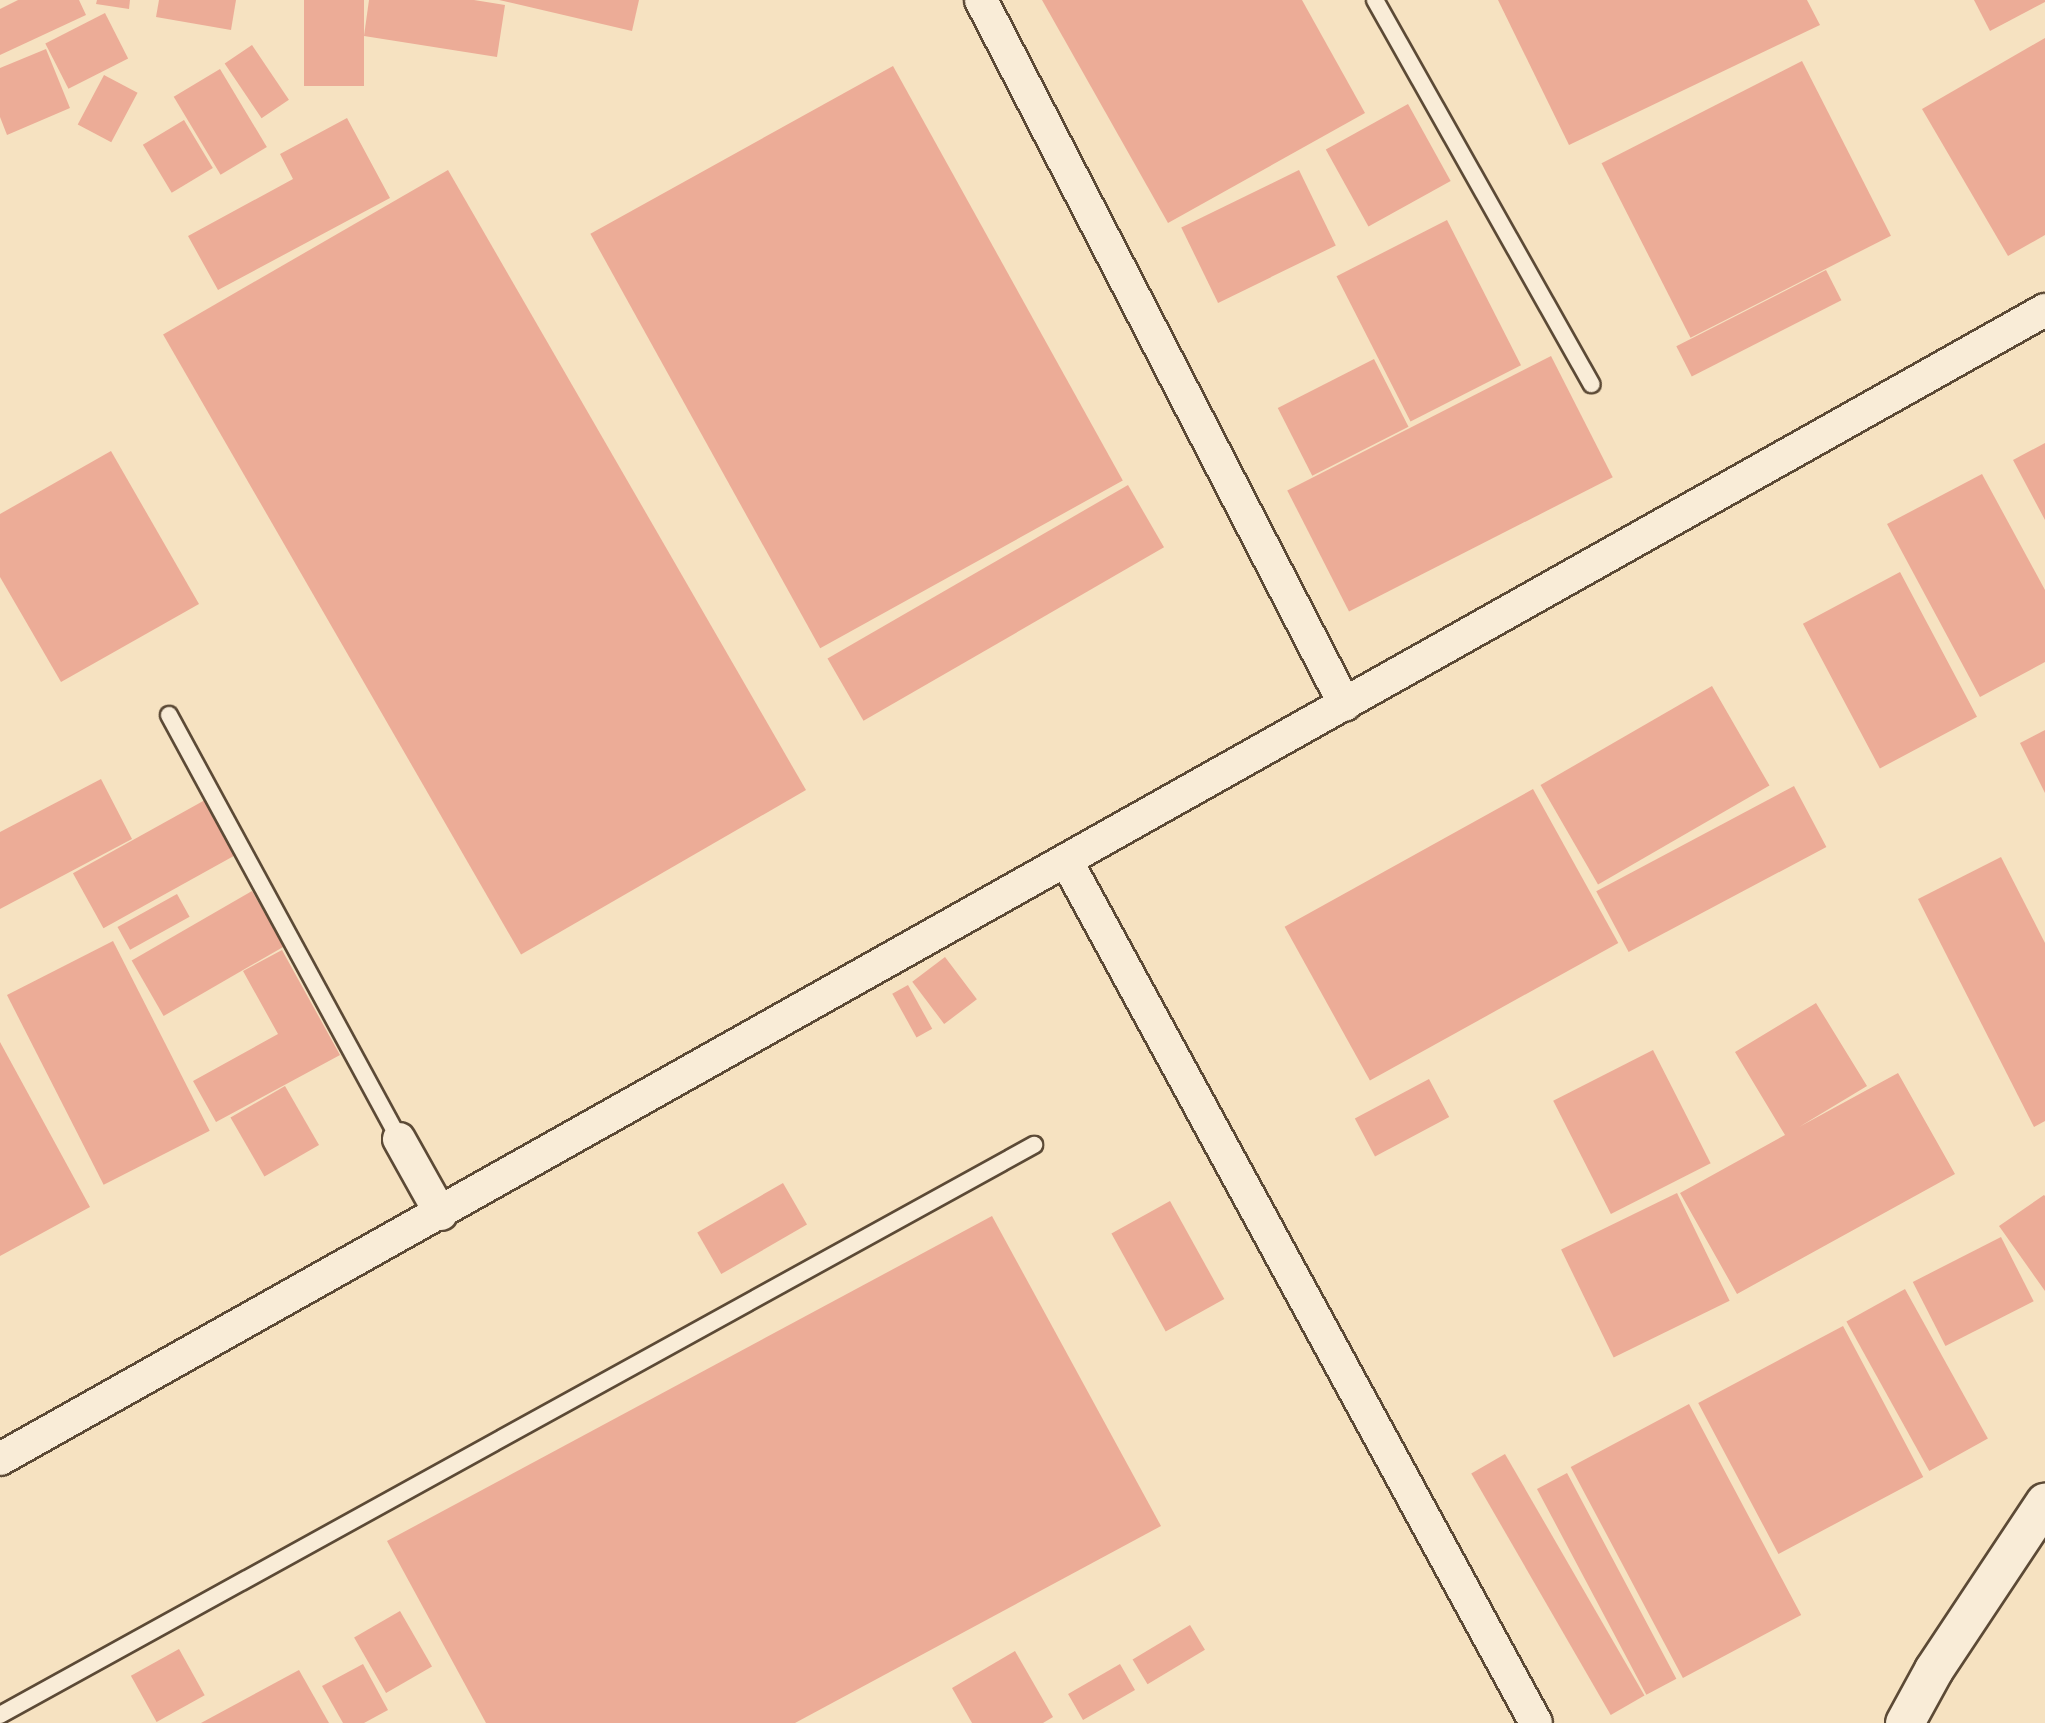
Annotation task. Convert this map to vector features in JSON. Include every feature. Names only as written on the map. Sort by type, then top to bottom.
[{"type":"street","points":[[981,0],[1345,705]]},
{"type":"street","points":[[0,1459],[441,1214],[2045,310]]},
{"type":"street","points":[[1067,862],[1536,1723]]},
{"type":"street","points":[[400,1139],[441,1214]]},
{"type":"street","points":[[1905,1723],[1934,1670],[2045,1503]]},
{"type":"lane","points":[[1375,0],[1591,384]]},
{"type":"lane","points":[[169,715],[400,1139]]},
{"type":"lane","points":[[0,1715],[1034,1145]]},
{"type":"building","points":[[18,0],[79,0],[86,15],[0,55],[0,9]]},
{"type":"building","points":[[97,0],[130,0],[129,9],[96,4]]},
{"type":"building","points":[[159,0],[236,0],[231,30],[156,17]]},
{"type":"building","points":[[304,0],[364,0],[364,86],[304,86]]},
{"type":"building","points":[[369,0],[474,0],[505,5],[497,57],[364,36]]},
{"type":"building","points":[[499,0],[639,0],[632,31]]},
{"type":"building","points":[[1042,0],[1302,0],[1365,113],[1168,223]]},
{"type":"building","points":[[1498,0],[1807,0],[1820,25],[1569,145]]},
{"type":"building","points":[[1974,0],[2045,0],[2045,2],[1990,31]]},
{"type":"building","points":[[105,13],[128,58],[68,89],[45,43]]},
{"type":"building","points":[[2045,38],[2045,235],[2008,256],[1922,109]]},
{"type":"building","points":[[252,45],[289,100],[262,118],[225,63]]},
{"type":"building","points":[[46,49],[70,108],[7,135],[0,117],[0,68]]},
{"type":"building","points":[[1802,61],[1891,236],[1691,338],[1602,163]]},
{"type":"building","points":[[893,66],[1123,481],[820,648],[590,234]]},
{"type":"building","points":[[220,69],[267,147],[221,175],[174,97]]},
{"type":"building","points":[[104,75],[138,93],[111,142],[78,124]]},
{"type":"building","points":[[1408,104],[1451,181],[1368,227],[1326,150]]},
{"type":"building","points":[[347,118],[390,198],[218,290],[188,236],[293,179],[280,154]]},
{"type":"building","points":[[184,120],[213,168],[172,193],[143,145]]},
{"type":"building","points":[[448,170],[806,790],[521,955],[163,335]]},
{"type":"building","points":[[1299,170],[1336,245],[1218,303],[1181,227]]},
{"type":"building","points":[[1447,220],[1521,365],[1411,422],[1337,276]]},
{"type":"building","points":[[1826,270],[1841,300],[1692,377],[1676,346]]},
{"type":"building","points":[[1551,356],[1613,477],[1349,612],[1287,490]]},
{"type":"building","points":[[1374,359],[1409,427],[1312,476],[1278,408]]},
{"type":"building","points":[[2045,443],[2045,520],[2013,460]]},
{"type":"building","points":[[111,451],[199,604],[61,682],[0,577],[0,514]]},
{"type":"building","points":[[1982,474],[2045,590],[2045,662],[1980,697],[1887,524]]},
{"type":"building","points":[[1128,485],[1164,547],[863,721],[827,658]]},
{"type":"building","points":[[1900,572],[1977,717],[1880,768],[1803,624]]},
{"type":"building","points":[[1712,686],[1770,786],[1598,885],[1541,785]]},
{"type":"building","points":[[2045,730],[2045,793],[2020,743]]},
{"type":"building","points":[[101,779],[132,839],[0,909],[0,832]]},
{"type":"building","points":[[1794,786],[1826,847],[1629,952],[1596,891]]},
{"type":"building","points":[[1533,789],[1618,943],[1370,1081],[1285,927]]},
{"type":"building","points":[[205,800],[236,855],[103,928],[73,873]]},
{"type":"building","points":[[2001,857],[2045,943],[2045,1121],[2034,1127],[1918,899]]},
{"type":"building","points":[[252,891],[284,946],[164,1016],[132,960]]},
{"type":"building","points":[[177,894],[190,917],[130,950],[118,927]]},
{"type":"building","points":[[113,941],[210,1131],[104,1185],[7,995]]},
{"type":"building","points":[[282,950],[340,1055],[216,1122],[193,1081],[278,1034],[243,971]]},
{"type":"building","points":[[945,957],[977,999],[944,1024],[912,982]]},
{"type":"building","points":[[908,985],[932,1029],[916,1037],[892,994]]},
{"type":"building","points":[[1816,1003],[1867,1086],[1799,1127],[1898,1073],[1955,1174],[1737,1294],[1680,1193],[1785,1135],[1735,1052]]},
{"type":"building","points":[[0,1042],[90,1207],[0,1256]]},
{"type":"building","points":[[1653,1050],[1711,1163],[1611,1214],[1553,1101]]},
{"type":"building","points":[[1429,1079],[1449,1117],[1375,1156],[1355,1118]]},
{"type":"building","points":[[285,1086],[319,1145],[264,1176],[230,1118]]},
{"type":"building","points":[[783,1183],[807,1225],[721,1274],[697,1232]]},
{"type":"building","points":[[1677,1193],[1730,1301],[1614,1357],[1561,1250]]},
{"type":"building","points":[[2045,1196],[2045,1291],[1999,1226]]},
{"type":"building","points":[[1170,1201],[1224,1299],[1166,1331],[1111,1233]]},
{"type":"building","points":[[992,1216],[1161,1526],[795,1723],[486,1723],[387,1541]]},
{"type":"building","points":[[2001,1237],[2034,1301],[1945,1346],[1913,1282]]},
{"type":"building","points":[[1905,1289],[1988,1439],[1929,1471],[1846,1321]]},
{"type":"building","points":[[1843,1326],[1923,1477],[1778,1554],[1698,1403]]},
{"type":"building","points":[[1689,1404],[1801,1615],[1683,1678],[1571,1467]]},
{"type":"building","points":[[1505,1454],[1645,1696],[1611,1715],[1471,1474]]},
{"type":"building","points":[[1567,1473],[1676,1679],[1646,1695],[1537,1489]]},
{"type":"building","points":[[400,1611],[432,1666],[386,1693],[354,1638]]},
{"type":"building","points":[[1190,1625],[1205,1650],[1148,1684],[1133,1660]]},
{"type":"building","points":[[179,1649],[205,1695],[157,1722],[131,1676]]},
{"type":"building","points":[[1015,1651],[1053,1717],[1043,1723],[972,1723],[952,1688]]},
{"type":"building","points":[[363,1664],[388,1710],[364,1723],[343,1723],[322,1686]]},
{"type":"building","points":[[1120,1664],[1135,1690],[1083,1720],[1068,1694]]},
{"type":"building","points":[[299,1670],[329,1723],[201,1723]]}]
